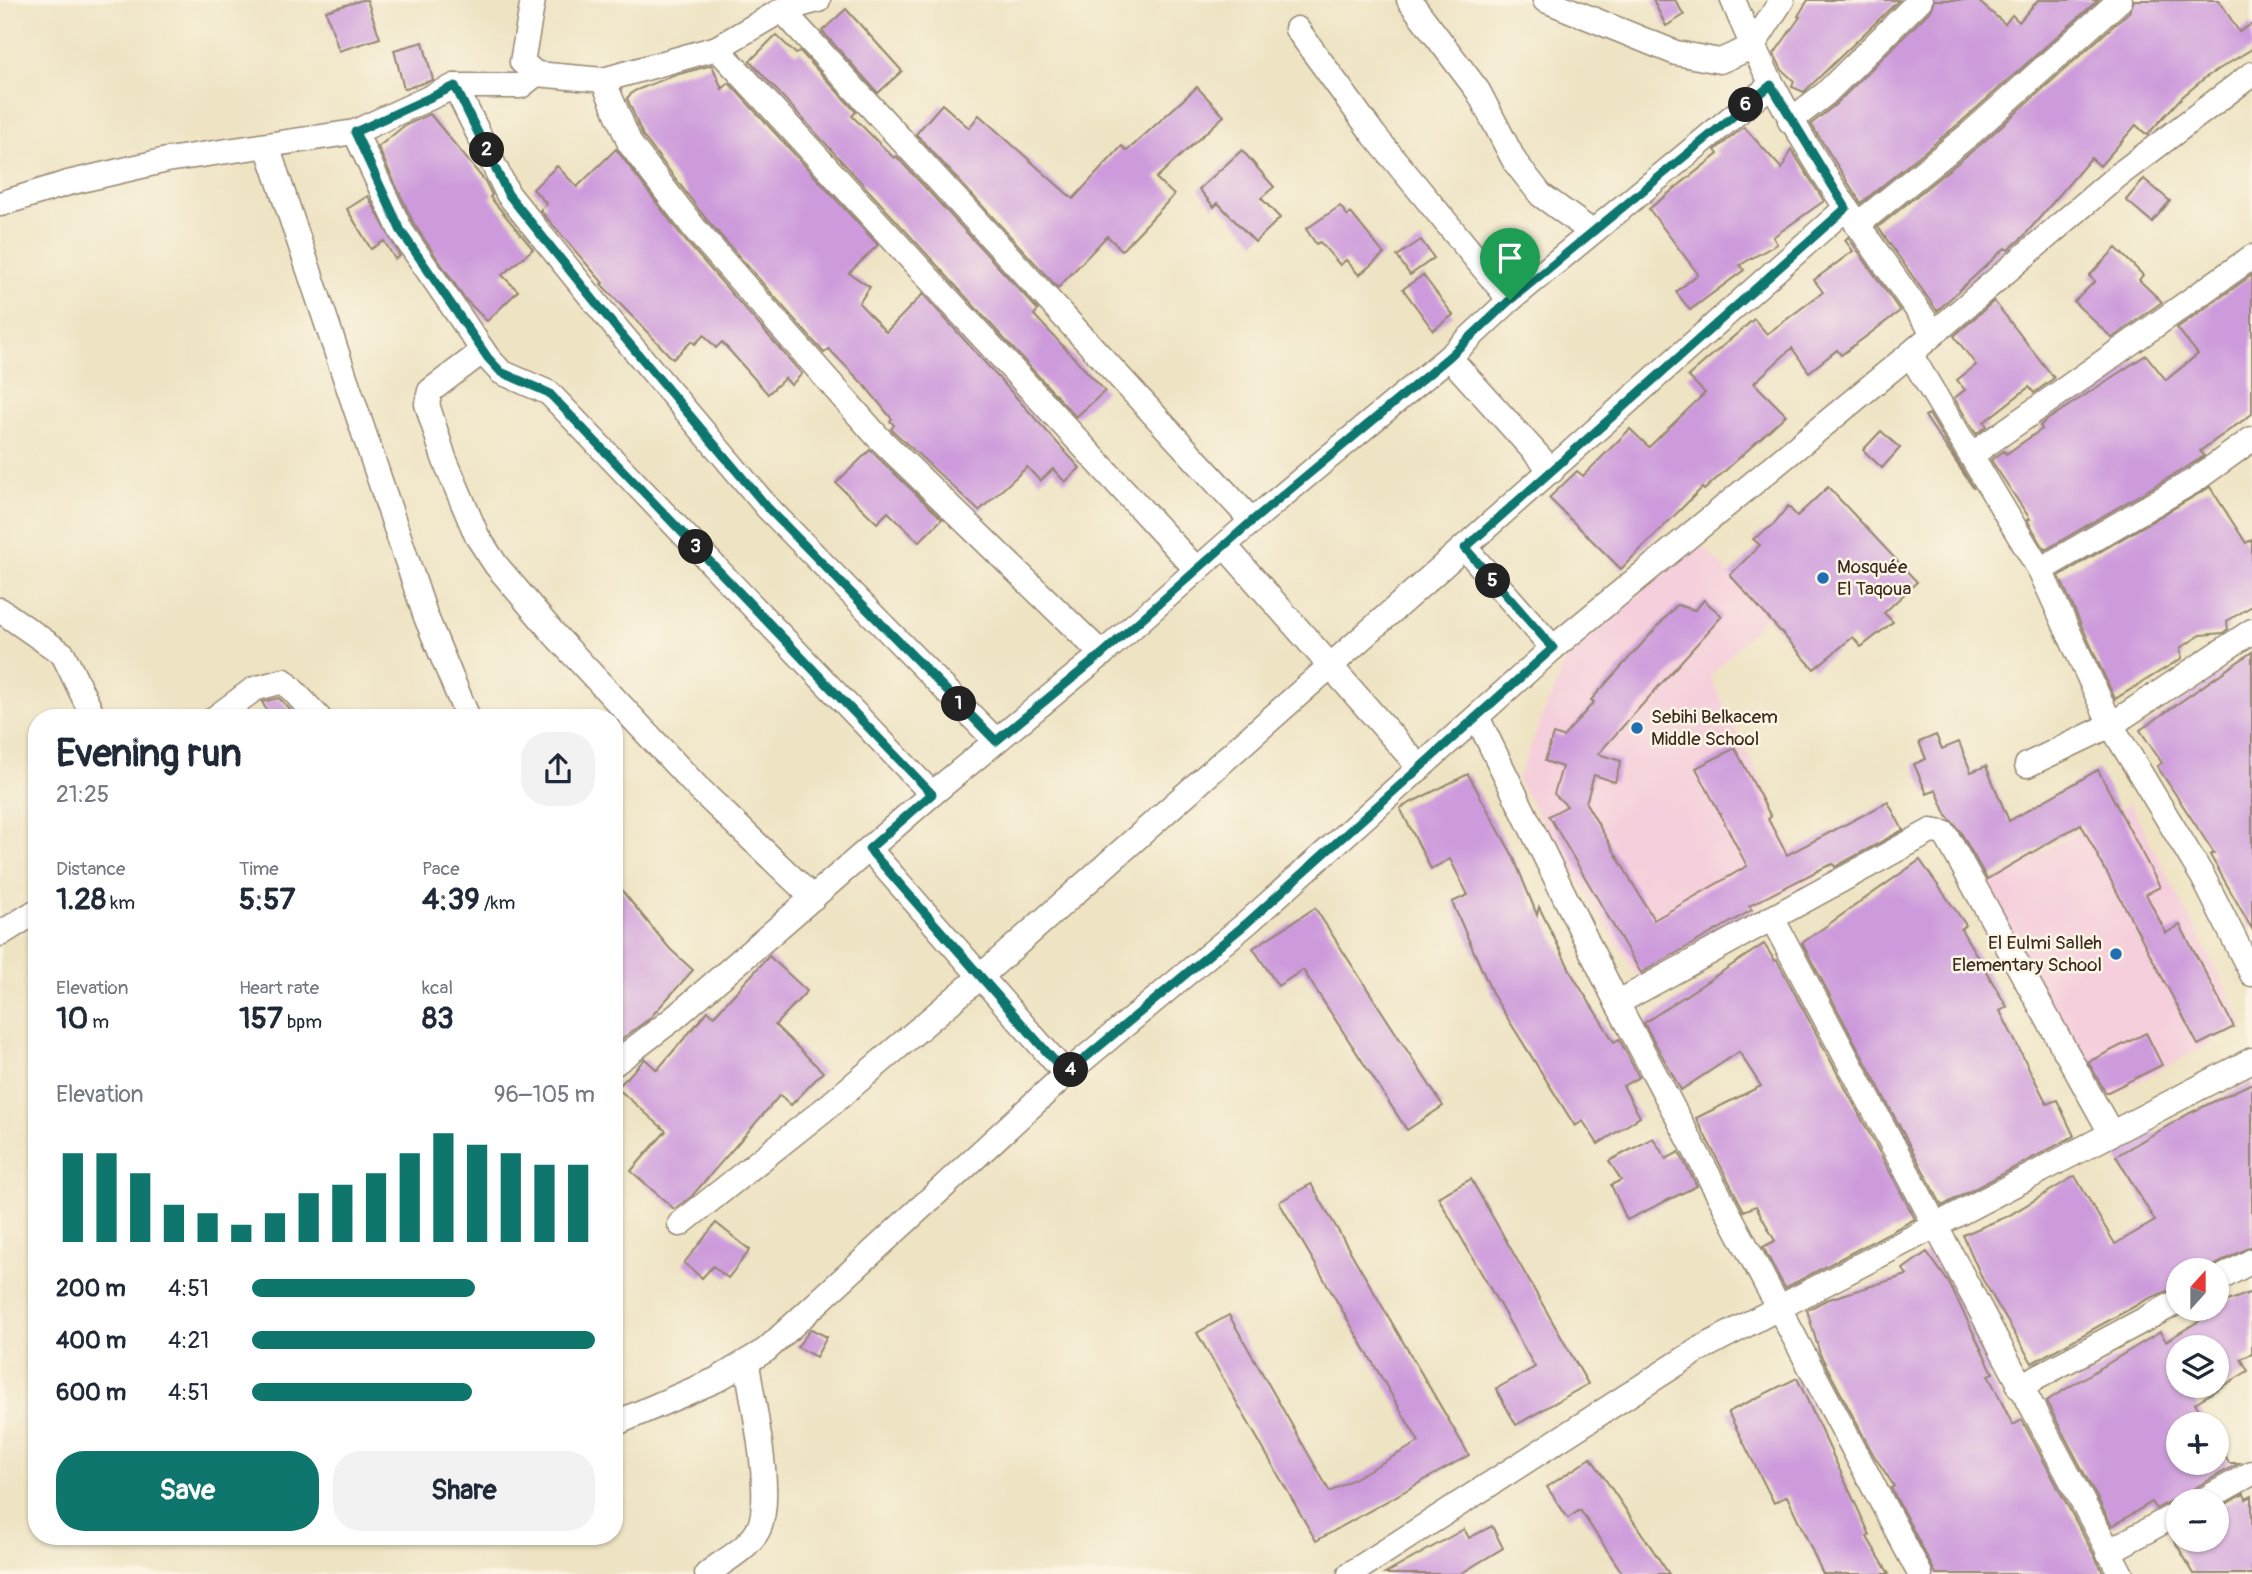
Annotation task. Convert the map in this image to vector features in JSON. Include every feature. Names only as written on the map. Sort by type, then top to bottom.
[{"type":"street","points":[[533,0],[522,62],[536,74],[603,80],[717,48],[782,10],[818,0]]},
{"type":"street","points":[[1409,0],[1478,91],[1515,162],[1541,195],[1592,232]]},
{"type":"street","points":[[1545,0],[1676,53],[1720,61],[1752,47],[1782,0]]},
{"type":"street","points":[[1732,0],[1752,47],[1790,121],[1851,216],[1934,333]]},
{"type":"street","points":[[1790,121],[1825,94],[1920,0]]},
{"type":"street","points":[[680,1224],[831,1104],[980,977],[1331,663],[1851,216],[1971,133],[2120,0]]},
{"type":"street","points":[[782,10],[1252,521]]},
{"type":"street","points":[[1297,29],[1374,135],[1510,300]]},
{"type":"street","points":[[717,48],[1197,570]]},
{"type":"street","points":[[0,204],[68,183],[167,160],[355,132],[455,86],[522,86],[536,74]]},
{"type":"street","points":[[623,1420],[747,1363],[766,1350],[935,1198],[1066,1074],[1247,923],[1553,648],[1910,354],[2116,177],[2252,74]]},
{"type":"street","points":[[603,80],[630,144],[704,240],[877,436],[1102,654]]},
{"type":"street","points":[[623,1057],[673,1019],[932,794],[1102,654],[1252,521],[1449,357],[1510,300],[1771,85]]},
{"type":"street","points":[[455,86],[508,194],[617,329],[767,507],[996,741]]},
{"type":"street","points":[[355,132],[401,231],[483,351],[501,372],[549,393],[932,794]]},
{"type":"street","points":[[267,146],[426,617],[464,709]]},
{"type":"street","points":[[1973,454],[2252,257]]},
{"type":"street","points":[[483,351],[430,391],[426,404],[448,468],[477,536],[496,565],[555,635],[696,786],[813,898]]},
{"type":"street","points":[[1910,354],[1973,454],[2040,570],[2111,725],[2196,865],[2252,974]]},
{"type":"street","points":[[1449,357],[1552,471]]},
{"type":"street","points":[[2040,570],[2195,480],[2252,439]]},
{"type":"street","points":[[1226,546],[1420,768]]},
{"type":"street","points":[[1465,548],[1553,648]]},
{"type":"street","points":[[0,610],[63,654],[90,709]]},
{"type":"street","points":[[2027,765],[2111,725],[2252,631]]},
{"type":"street","points":[[227,709],[254,689],[284,681],[310,709]]},
{"type":"street","points":[[1477,717],[1617,1003],[1920,1574]]},
{"type":"street","points":[[1617,1003],[1931,831],[1944,833],[2111,1133]]},
{"type":"street","points":[[869,849],[1066,1074]]},
{"type":"street","points":[[0,934],[28,917]]},
{"type":"street","points":[[1772,918],[2019,1387],[2121,1574]]},
{"type":"street","points":[[1350,1574],[1700,1349],[2252,1060]]},
{"type":"street","points":[[2230,1273],[2252,1261]]},
{"type":"street","points":[[2019,1387],[2166,1308]]},
{"type":"street","points":[[707,1574],[756,1535],[765,1517],[761,1457],[747,1363]]},
{"type":"street","points":[[2223,1489],[2252,1473]]},
{"type":"street","points":[[2108,1552],[2166,1520]]},
{"type":"shaded area","name":"Sebihi Belkacem Middle School","points":[[1699,543],[1769,613],[1710,677],[1774,806],[1771,812],[1793,850],[1802,845],[1817,878],[1754,908],[1758,913],[1638,977],[1517,780],[1567,657]]},
{"type":"shaded area","name":"El Eulmi Salleh Elementary School","points":[[2130,803],[2245,1025],[2102,1101],[1985,884]]},
{"type":"building","points":[[367,0],[380,38],[339,51],[326,11]]},
{"type":"building","points":[[1653,0],[1675,0],[1684,15],[1666,26]]},
{"type":"building","points":[[1808,0],[1899,0],[1804,92],[1792,87],[1794,81],[1782,70],[1774,54],[1800,17],[1798,16]]},
{"type":"building","points":[[1934,0],[1977,0],[2005,24],[2012,15],[2019,22],[2038,0],[2098,0],[1961,122],[1861,203],[1811,124],[1835,105],[1930,11]]},
{"type":"building","points":[[2134,0],[2219,0],[2239,32],[2252,24],[2252,49],[2206,77],[2182,97],[2147,135],[2136,125],[2100,166],[2091,158],[2024,236],[2008,250],[2005,248],[1937,311],[1878,227],[1981,144],[2130,11]]},
{"type":"building","points":[[846,9],[902,71],[878,93],[822,31]]},
{"type":"building","points":[[776,35],[796,54],[800,51],[856,112],[852,116],[894,158],[896,156],[1038,310],[1034,315],[1105,391],[1076,417],[750,61]]},
{"type":"building","points":[[423,42],[433,80],[404,89],[394,50]]},
{"type":"building","points":[[712,65],[722,89],[729,83],[878,245],[849,273],[870,287],[859,303],[886,332],[923,294],[1080,468],[1065,482],[1053,469],[1040,481],[1027,467],[979,511],[891,429],[894,425],[890,421],[892,419],[866,387],[829,349],[824,353],[707,220],[643,136],[627,98],[634,91],[672,76]]},
{"type":"building","points":[[1197,87],[1224,116],[1156,178],[1174,195],[1122,250],[1107,236],[1058,288],[916,134],[942,104],[969,128],[979,115],[1073,199],[1122,146],[1127,151]]},
{"type":"building","points":[[430,114],[485,181],[492,195],[490,197],[533,249],[502,275],[518,291],[487,321],[465,299],[414,224],[378,147],[404,126]]},
{"type":"building","points":[[1744,127],[1782,169],[1791,149],[1824,201],[1773,237],[1777,244],[1740,265],[1744,270],[1690,310],[1676,292],[1698,274],[1649,209],[1718,154],[1715,150]]},
{"type":"building","points":[[616,149],[684,239],[802,374],[791,385],[785,378],[768,394],[722,342],[716,348],[704,335],[695,344],[692,341],[673,359],[601,284],[603,283],[540,210],[547,204],[533,189],[557,166],[577,187]]},
{"type":"building","points":[[1242,150],[1274,187],[1261,198],[1280,218],[1255,242],[1218,203],[1214,207],[1199,189]]},
{"type":"building","points":[[2144,179],[2170,201],[2152,222],[2126,200]]},
{"type":"building","points":[[368,196],[400,256],[395,259],[384,241],[371,249],[347,209]]},
{"type":"building","points":[[1340,206],[1348,216],[1351,213],[1384,254],[1359,275],[1346,260],[1340,265],[1320,242],[1316,244],[1306,229]]},
{"type":"building","points":[[1848,237],[1900,311],[1841,355],[1837,350],[1809,372],[1792,348],[1754,383],[1786,415],[1704,490],[1702,488],[1621,569],[1549,498],[1577,471],[1583,476],[1630,429],[1649,447],[1705,393],[1688,376],[1754,319],[1767,334],[1823,292],[1814,280],[1853,251],[1845,240]]},
{"type":"building","points":[[1421,240],[1434,258],[1410,275],[1397,256]]},
{"type":"building","points":[[2116,248],[2143,275],[2139,280],[2162,302],[2112,338],[2074,302],[2095,281],[2089,276]]},
{"type":"building","points":[[1423,275],[1453,315],[1433,330],[1403,289]]},
{"type":"building","points":[[2252,275],[2252,414],[2200,451],[2204,456],[2045,550],[2027,520],[2030,519],[1991,460],[2004,451],[2006,454],[2042,429],[2040,426],[2044,422],[2146,355],[2166,380],[2198,354],[2177,328]]},
{"type":"building","points":[[1994,301],[2054,378],[2034,393],[2029,387],[1984,422],[1987,426],[1976,434],[1954,398],[1965,390],[1957,380],[1976,365],[1954,336]]},
{"type":"building","points":[[1929,414],[1974,489],[1925,416]]},
{"type":"building","points":[[1881,431],[1900,448],[1882,468],[1863,450]]},
{"type":"building","points":[[870,450],[942,519],[919,542],[888,512],[877,523],[836,483]]},
{"type":"building","name":"Mosquée El Taqoua","points":[[1828,487],[1917,582],[1884,613],[1893,622],[1861,647],[1853,637],[1814,669],[1730,575],[1760,545],[1753,539],[1772,526],[1788,506],[1797,516]]},
{"type":"building","points":[[2210,487],[2246,543],[2252,539],[2252,606],[2227,621],[2228,629],[2223,633],[2201,635],[2180,648],[2182,658],[2115,699],[2059,576]]},
{"type":"building","points":[[1704,600],[1722,616],[1598,754],[1621,761],[1615,782],[1594,775],[1586,803],[1654,920],[1747,866],[1696,768],[1735,748],[1771,817],[1768,819],[1787,855],[1888,802],[1903,830],[1835,867],[1833,864],[1825,867],[1749,906],[1752,910],[1641,973],[1549,816],[1567,806],[1554,794],[1562,767],[1545,761],[1553,734],[1563,737],[1594,702],[1591,700],[1677,605],[1695,610]]},
{"type":"building","points":[[2252,652],[2252,929],[2210,855],[2214,853],[2157,766],[2162,763],[2140,730]]},
{"type":"building","points":[[279,698],[289,709],[266,709],[262,702]]},
{"type":"building","points":[[1936,735],[1942,749],[1959,742],[1971,772],[1986,766],[2009,821],[2098,770],[2160,887],[2146,894],[2166,933],[2180,925],[2234,1027],[2198,1045],[2081,824],[1987,879],[1960,831],[1947,816],[1936,790],[1927,794],[1914,764],[1926,759],[1919,742]]},
{"type":"building","points":[[1468,774],[1513,856],[1537,915],[1539,907],[1573,976],[1614,1042],[1619,1039],[1639,1077],[1623,1086],[1640,1117],[1598,1144],[1583,1121],[1575,1126],[1493,995],[1452,902],[1468,895],[1450,859],[1431,869],[1400,808]]},
{"type":"building","points":[[1920,860],[1966,925],[1961,929],[2007,1007],[2000,1011],[2047,1104],[2057,1100],[2074,1136],[1942,1206],[1802,943]]},
{"type":"building","points":[[623,892],[670,949],[693,970],[649,1019],[623,1038]]},
{"type":"building","points":[[1315,908],[1443,1106],[1407,1130],[1303,970],[1278,986],[1253,948]]},
{"type":"building","points":[[1764,944],[1775,961],[1777,960],[1915,1219],[1785,1288],[1763,1247],[1775,1241],[1756,1206],[1744,1211],[1696,1118],[1761,1086],[1739,1052],[1681,1090],[1644,1023]]},
{"type":"building","points":[[769,956],[807,991],[775,1025],[823,1072],[791,1105],[780,1095],[691,1197],[674,1209],[631,1171],[666,1131],[623,1093],[623,1082],[645,1059],[657,1070],[708,1011],[714,1016]]},
{"type":"building","points":[[2146,1033],[2162,1065],[2106,1093],[2088,1062]]},
{"type":"building","points":[[2252,1083],[2252,1246],[2229,1258],[2166,1258],[2166,1292],[2032,1363],[1983,1280],[1963,1235],[2008,1216],[2075,1176],[2115,1244],[2155,1221],[2116,1156],[2190,1113]]},
{"type":"building","points":[[1653,1138],[1666,1159],[1679,1152],[1697,1186],[1627,1220],[1611,1185],[1621,1180],[1609,1161]]},
{"type":"building","points":[[1471,1179],[1588,1384],[1516,1425],[1496,1389],[1535,1367],[1438,1197]]},
{"type":"building","points":[[1311,1184],[1469,1455],[1316,1541],[1197,1333],[1229,1315],[1330,1492],[1419,1442],[1279,1202]]},
{"type":"building","points":[[716,1223],[750,1250],[728,1278],[713,1266],[702,1278],[684,1263]]},
{"type":"building","points":[[1927,1252],[1949,1283],[1993,1373],[1988,1375],[2013,1425],[2022,1420],[2104,1574],[1936,1574],[1891,1488],[1894,1486],[1873,1454],[1820,1354],[1807,1310],[1826,1300],[1907,1275],[1903,1269]]},
{"type":"building","points":[[2252,1292],[2252,1354],[2241,1359],[2248,1371],[2229,1382],[2229,1335],[2176,1335],[2199,1321],[2230,1321],[2230,1300]]},
{"type":"building","points":[[811,1329],[827,1337],[816,1357],[797,1347]]},
{"type":"building","points":[[2160,1332],[2166,1341],[2166,1398],[2203,1398],[2195,1403],[2201,1412],[2166,1412],[2166,1475],[2218,1475],[2193,1489],[2166,1489],[2166,1503],[2156,1509],[2152,1502],[2112,1526],[2046,1401]]},
{"type":"building","points":[[1797,1378],[1870,1535],[1867,1537],[1889,1574],[1823,1574],[1787,1496],[1774,1503],[1728,1412]]},
{"type":"building","points":[[1591,1458],[1669,1574],[1623,1574],[1580,1510],[1568,1518],[1547,1487]]},
{"type":"building","points":[[2244,1494],[2246,1499],[2252,1496],[2252,1574],[2194,1574],[2181,1552],[2229,1552],[2229,1502]]},
{"type":"building","points":[[1492,1526],[1503,1548],[1460,1574],[1385,1574],[1464,1529],[1469,1538]]},
{"type":"place","name":"Mosquée El Taqoua","points":[[1823,578]]},
{"type":"place","name":"Sebihi Belkacem Middle School","points":[[1637,728]]},
{"type":"place","name":"El Eulmi Salleh Elementary School","points":[[2116,954]]},
{"type":"route","points":[[1771,85],[1790,121],[1846,208],[1465,548],[1553,648],[1247,923],[1066,1074],[869,849],[932,794],[549,393],[535,384],[501,372],[494,366],[401,231],[355,132],[455,86],[508,194],[617,329],[767,507],[996,741],[1102,654],[1252,521],[1449,357],[1510,300],[1771,85]]}]
